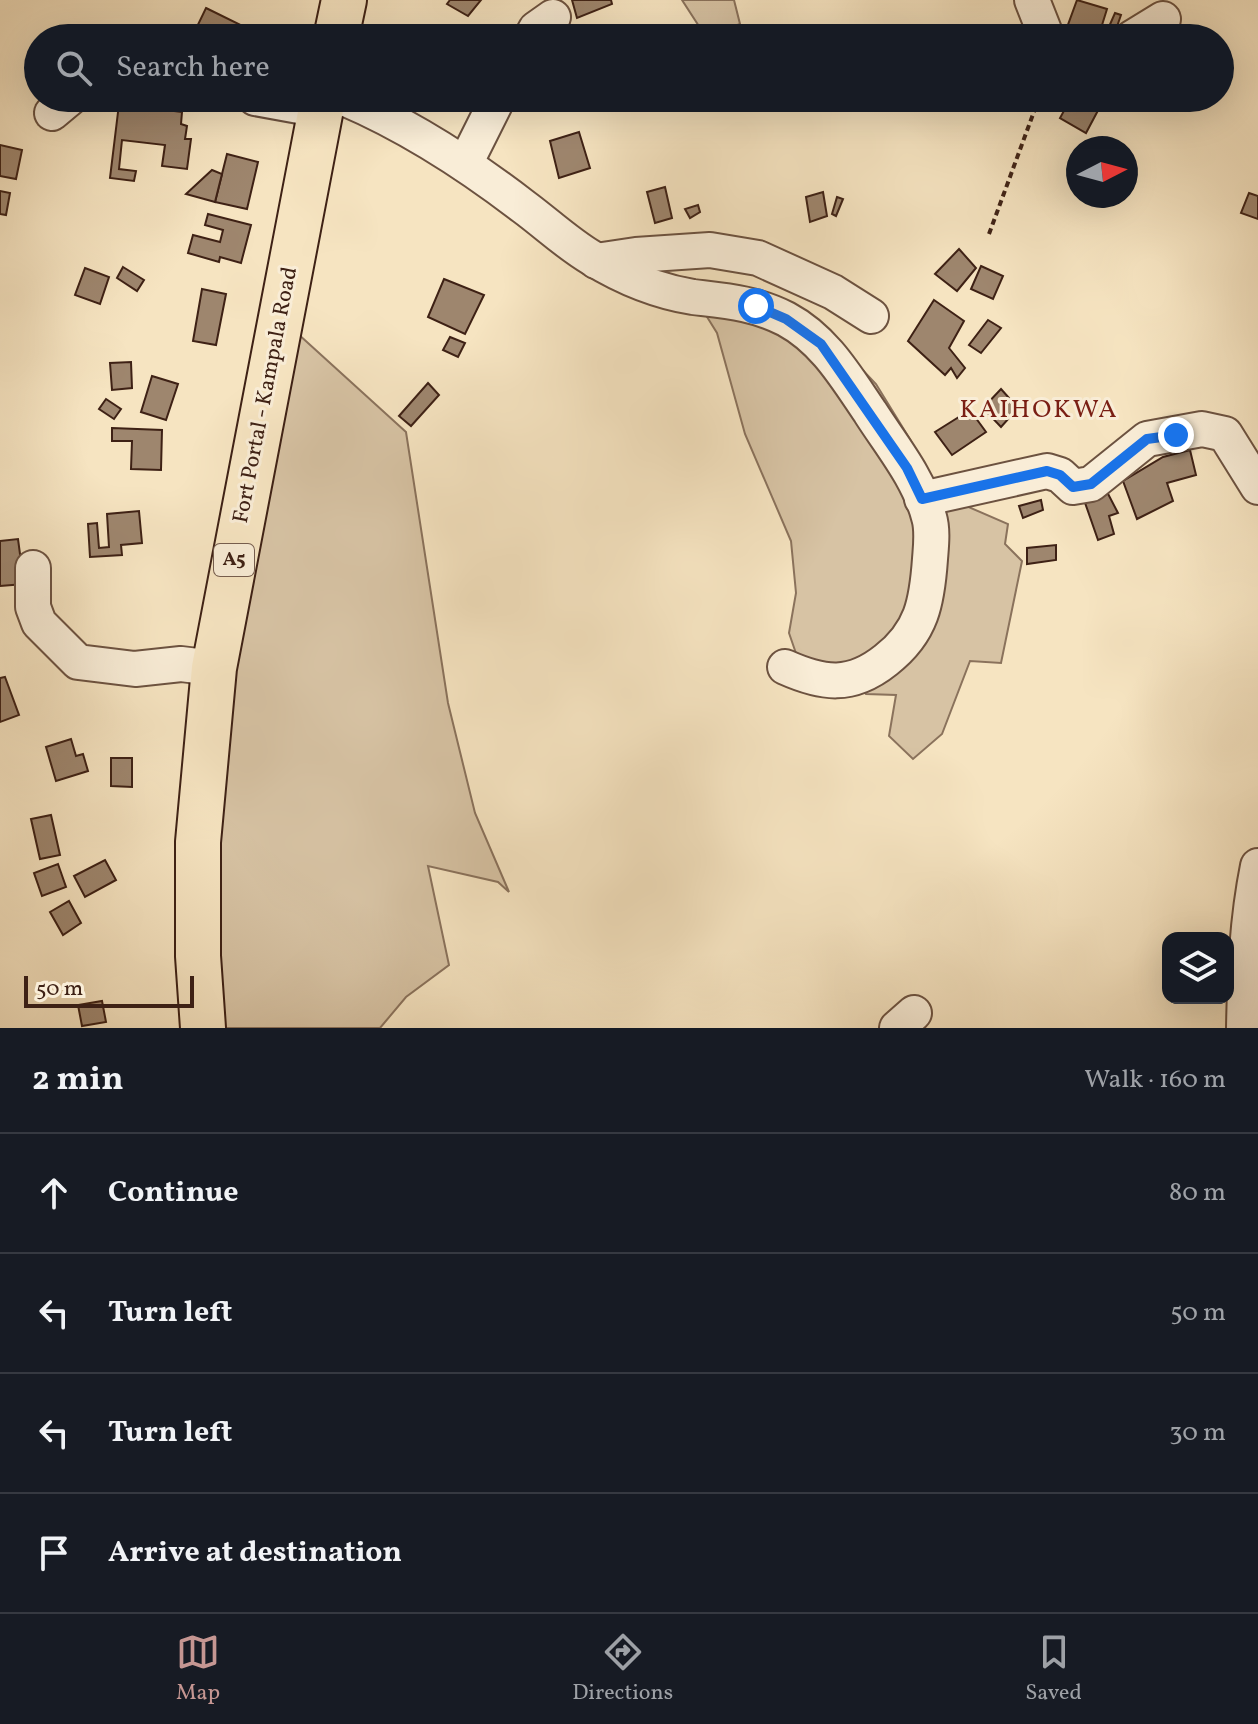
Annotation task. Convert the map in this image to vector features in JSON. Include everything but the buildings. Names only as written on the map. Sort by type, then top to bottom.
[{"type":"highway","points":[[339,24],[344,0]]},
{"type":"highway","name":"Fort Portal - Kampala Road","points":[[203,1028],[198,956],[198,842],[214,668],[327,112]]},
{"type":"street","points":[[1032,0],[1041,24]]},
{"type":"street","points":[[1155,24],[1163,19]]},
{"type":"street","points":[[367,112],[390,118],[465,164],[596,261],[649,287],[756,306],[805,331],[821,344],[844,374],[907,468],[930,519],[928,596],[919,620],[909,634],[888,659],[865,674],[835,682],[810,678],[785,667]]},
{"type":"street","points":[[465,164],[491,112]]},
{"type":"street","points":[[596,261],[710,250],[758,258],[833,292],[871,316]]},
{"type":"street","points":[[922,499],[1047,471],[1060,475],[1073,487],[1091,484],[1147,439],[1202,429],[1225,434],[1258,487]]},
{"type":"street","points":[[33,568],[33,607],[39,623],[78,662],[135,669],[181,664],[214,668]]},
{"type":"street","points":[[1244,1028],[1245,954],[1258,866]]},
{"type":"path","points":[[989,234],[1034,112]]},
{"type":"shaded area","points":[[682,0],[734,0],[740,24],[698,24]]},
{"type":"shaded area","points":[[682,277],[753,292],[826,331],[876,384],[911,441],[935,507],[943,496],[1008,524],[1005,544],[1022,561],[1001,663],[970,661],[942,734],[913,759],[889,736],[896,695],[866,694],[858,683],[801,668],[789,633],[796,593],[791,541],[745,434],[717,333],[699,304],[668,295]]},
{"type":"shaded area","points":[[297,333],[406,432],[448,703],[475,813],[509,892],[498,882],[428,866],[449,965],[406,997],[380,1028],[209,1028],[226,708]]},
{"type":"district","name":"KAIHOKWA","points":[[1039,410]]},
{"type":"route","points":[[756,306],[786,319],[821,344],[907,468],[922,499],[1047,471],[1060,475],[1073,487],[1091,484],[1147,439],[1176,435]]}]
